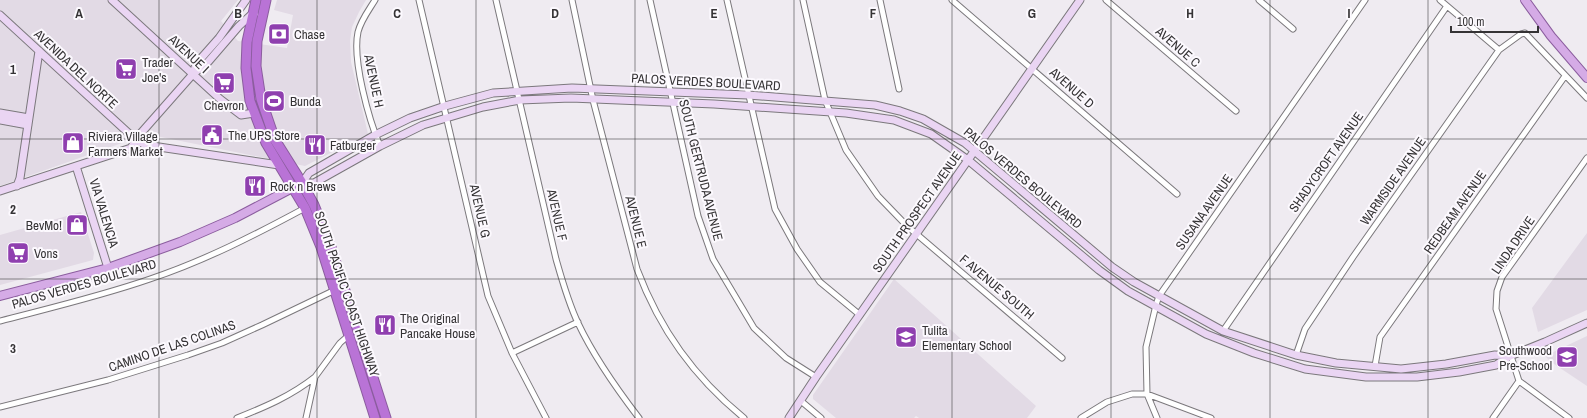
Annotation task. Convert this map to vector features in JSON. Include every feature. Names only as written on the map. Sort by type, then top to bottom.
[{"type":"highway","name":"SOUTH PACIFIC COAST HIGHWAY","points":[[256,0],[251,15],[247,42],[246,68],[247,85],[254,113],[266,143],[305,208],[358,333],[386,418]]},
{"type":"highway","name":"SOUTH PACIFIC COAST HIGHWAY","points":[[266,0],[257,41],[256,66],[261,99],[272,133],[302,183],[330,244],[348,335],[375,418]]},
{"type":"highway","points":[[254,113],[260,114],[267,132],[272,133]]},
{"type":"main road","name":"AVENUE I","points":[[112,0],[220,99],[241,115],[254,113]]},
{"type":"main road","points":[[193,74],[196,64],[219,38],[246,0]]},
{"type":"main road","name":"SOUTH PROSPECT AVENUE","points":[[789,418],[816,377],[1080,0]]},
{"type":"main road","points":[[1525,0],[1551,36],[1587,78]]},
{"type":"main road","points":[[0,191],[131,148],[136,140],[193,74],[208,62],[251,15],[262,13]]},
{"type":"main road","name":"AVENIDA DEL NORTE","points":[[0,16],[136,140]]},
{"type":"main road","points":[[17,186],[39,51]]},
{"type":"main road","name":"PALOS VERDES BOULEVARD","points":[[302,183],[308,173],[375,135],[410,118],[444,106],[493,93],[518,90],[565,88],[670,91],[825,100],[875,105],[900,111],[923,119],[965,143],[1112,267],[1134,282],[1223,331],[1296,355],[1336,363],[1417,368],[1495,355],[1510,356]]},
{"type":"main road","name":"PALOS VERDES BOULEVARD","points":[[0,296],[108,268],[207,231],[293,187],[302,183],[314,183],[380,146],[423,125],[446,117],[483,107],[520,100],[572,98],[714,104],[830,112],[894,120],[931,134],[968,160],[1099,270],[1128,291],[1156,305],[1206,334],[1258,354],[1305,369],[1366,377],[1417,377],[1459,372],[1496,365],[1510,356],[1587,323]]},
{"type":"main road","points":[[0,113],[28,122]]},
{"type":"main road","points":[[0,120],[28,122]]},
{"type":"main road","points":[[136,140],[153,146],[279,165]]},
{"type":"main road","name":"VIA VALENCIA","points":[[76,166],[108,268]]},
{"type":"main road","points":[[1258,354],[1261,343]]},
{"type":"main road","points":[[1335,373],[1336,363]]},
{"type":"main road","points":[[1417,368],[1417,377]]},
{"type":"street","name":"AVENUE H","points":[[375,0],[360,25],[356,45],[358,70],[375,135],[380,146]]},
{"type":"street","name":"AVENUE G","points":[[419,0],[488,296],[512,353],[546,418]]},
{"type":"street","name":"AVENUE F","points":[[496,0],[556,259],[578,322],[611,381],[639,418]]},
{"type":"street","name":"AVENUE E","points":[[572,0],[593,100],[637,269],[644,289],[666,330],[682,354],[709,387],[744,418]]},
{"type":"street","name":"SOUTH GERTRUDA AVENUE","points":[[650,0],[698,216],[713,259],[754,328],[786,358],[816,377]]},
{"type":"street","points":[[727,0],[750,107],[775,209],[797,249],[820,282],[860,315]]},
{"type":"street","name":"F AVENUE SOUTH","points":[[803,0],[825,100],[846,150],[878,196],[907,226],[1062,358]]},
{"type":"street","points":[[880,0],[899,89]]},
{"type":"street","name":"AVENUE D","points":[[952,0],[1177,194]]},
{"type":"street","name":"AVENUE C","points":[[1106,0],[1236,111]]},
{"type":"street","points":[[1259,0],[1293,29]]},
{"type":"street","name":"SUSANA AVENUE","points":[[1147,394],[1146,347],[1159,296],[1365,0]]},
{"type":"street","points":[[1440,0],[1499,50]]},
{"type":"street","name":"SHADYCROFT AVENUE","points":[[1223,331],[1447,6]]},
{"type":"street","name":"WARMSIDE AVENUE","points":[[1296,355],[1305,328],[1353,257],[1499,50],[1521,34],[1525,33],[1565,76]]},
{"type":"street","points":[[1565,76],[1587,98]]},
{"type":"street","name":"REDBEAM AVENUE","points":[[1375,366],[1380,337],[1565,76]]},
{"type":"street","name":"LINDA DRIVE","points":[[1519,381],[1496,309],[1497,291],[1502,277],[1587,158]]},
{"type":"street","name":"PALOS VERDES BOULEVARD","points":[[0,321],[110,292],[151,279],[222,250],[305,208]]},
{"type":"street","name":"CAMINO DE LAS COLINAS","points":[[0,407],[108,380],[188,355],[222,343],[339,288]]},
{"type":"street","points":[[512,353],[578,322]]},
{"type":"street","points":[[237,418],[287,397],[301,388],[314,377],[348,335],[358,333]]},
{"type":"street","points":[[306,418],[314,377]]},
{"type":"street","points":[[1493,418],[1519,381],[1569,418]]},
{"type":"street","points":[[1081,418],[1107,402],[1132,394],[1147,394],[1211,418]]},
{"type":"street","points":[[1147,394],[1157,418]]},
{"type":"street","points":[[801,401],[821,418]]},
{"type":"shaded area","points":[[0,0],[238,0],[221,21],[238,41],[287,48],[293,15],[274,10],[277,0],[366,0],[352,27],[350,41],[351,62],[368,134],[305,166],[161,137],[135,134],[122,143],[0,186]]},
{"type":"shaded area","points":[[81,212],[94,253],[93,260],[0,285],[0,235]]},
{"type":"shaded area","points":[[1587,233],[1587,310],[1538,332],[1532,308]]},
{"type":"shaded area","name":"Tulita Elementary School","points":[[894,279],[1036,406],[1027,418],[919,418],[916,416],[914,418],[836,418],[813,399],[813,395]]},
{"type":"shaded area","points":[[1587,336],[1587,386],[1551,362],[1545,356]]},
{"type":"place","name":"Chase","points":[[279,34]]},
{"type":"place","name":"Trader Joe's","points":[[126,69]]},
{"type":"place","name":"Chevron","points":[[224,83]]},
{"type":"place","name":"Bunda","points":[[274,101]]},
{"type":"place","name":"The UPS Store","points":[[212,135]]},
{"type":"place","name":"Riviera Village Farmers Market","points":[[73,143]]},
{"type":"place","name":"Fatburger","points":[[315,145]]},
{"type":"place","name":"Rock n Brews","points":[[255,186]]},
{"type":"place","name":"BevMo!","points":[[77,225]]},
{"type":"place","name":"Vons","points":[[18,253]]},
{"type":"place","name":"The Original Pancake House","points":[[385,325]]},
{"type":"place","name":"Tulita Elementary School","points":[[906,337]]},
{"type":"place","name":"Southwood Pre-School","points":[[1567,357]]}]
